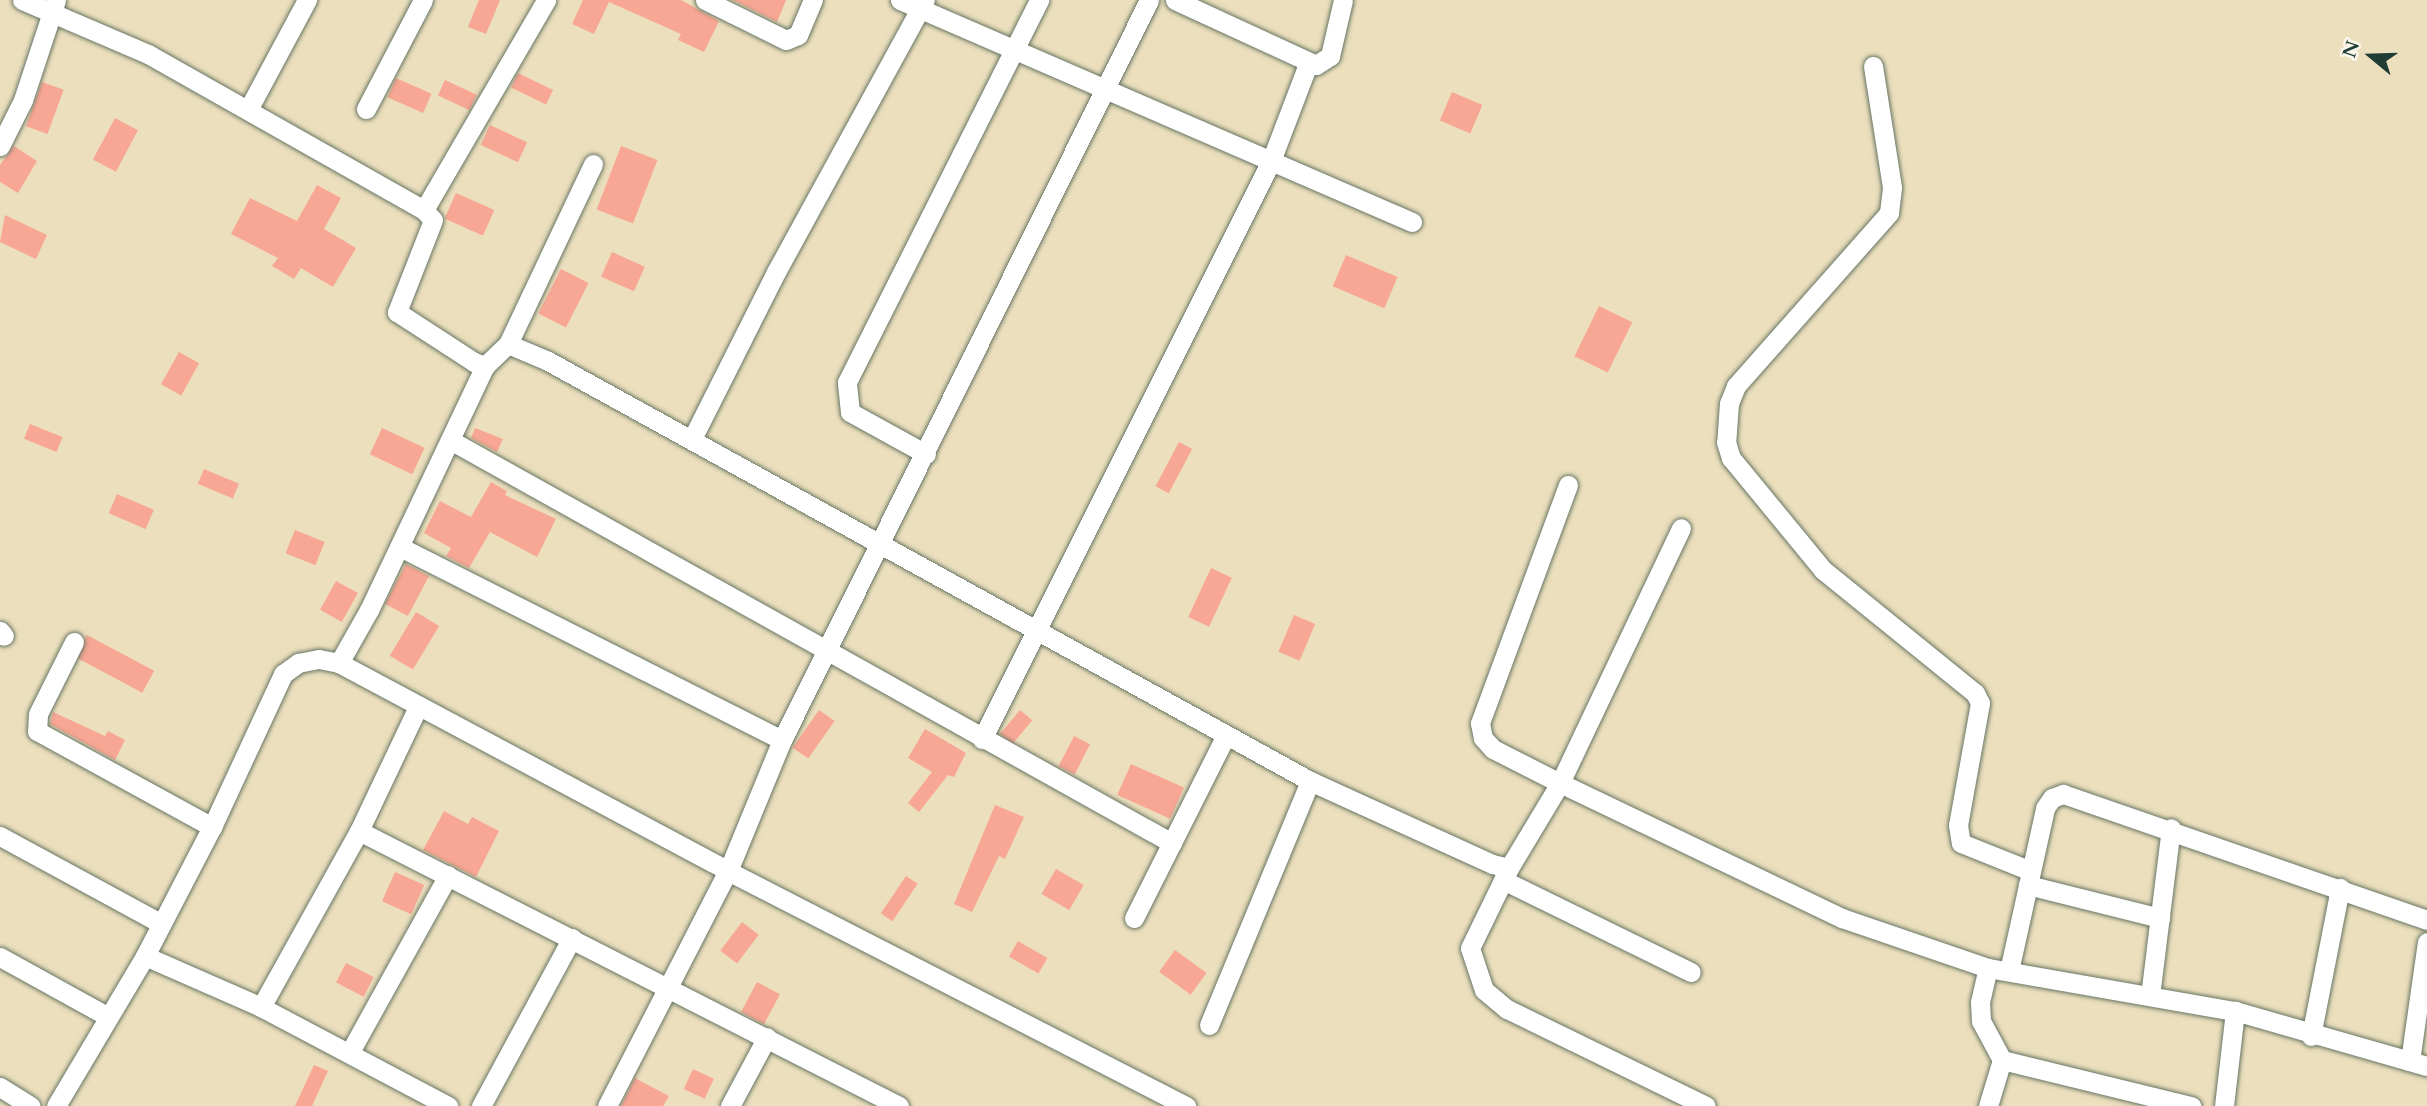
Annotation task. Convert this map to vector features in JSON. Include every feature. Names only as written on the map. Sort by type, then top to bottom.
[{"type":"street","points":[[22,0],[54,6],[148,54],[249,108],[424,210],[433,220],[397,312],[485,366]]},
{"type":"street","points":[[249,108],[307,0]]},
{"type":"street","points":[[366,109],[423,0]]},
{"type":"street","points":[[705,0],[786,40],[798,35],[813,0]]},
{"type":"street","points":[[900,0],[922,4],[1107,91],[1412,222]]},
{"type":"street","points":[[926,454],[850,412],[847,382],[1039,0]]},
{"type":"street","points":[[607,1106],[671,987],[728,871],[782,740],[1107,91],[1149,0]]},
{"type":"street","points":[[1175,0],[1308,64],[1324,62],[1330,55],[1343,0]]},
{"type":"street","points":[[424,210],[542,1]]},
{"type":"street","points":[[692,439],[776,272],[922,4]]},
{"type":"street","points":[[0,146],[5,125],[54,6]]},
{"type":"street","points":[[982,739],[1040,631],[1271,161],[1308,64]]},
{"type":"street","points":[[1872,66],[1892,188],[1889,213],[1736,386],[1729,403],[1726,442],[1731,458],[1823,570],[1975,692],[1980,703],[1958,825],[1961,843],[2030,878],[2160,918]]},
{"type":"street","points":[[339,663],[400,547],[485,366],[509,344],[593,164]]},
{"type":"street","points":[[509,344],[692,439],[1310,781],[1492,864],[1690,972]]},
{"type":"street","points":[[450,440],[1172,843]]},
{"type":"street","points":[[1568,485],[1480,723],[1483,738],[1493,749],[1842,918],[1988,968],[2235,1011],[2311,1036],[2419,1064],[2427,942]]},
{"type":"street","points":[[1681,528],[1560,783],[1506,874],[1470,948],[1484,990],[1507,1009],[1706,1106]]},
{"type":"street","points":[[400,547],[782,740]]},
{"type":"street","points":[[74,642],[38,714],[37,731],[212,827]]},
{"type":"street","points":[[56,1106],[162,924],[212,827],[283,674],[298,663],[319,659],[339,663],[728,871],[1175,1103]]},
{"type":"street","points":[[261,1007],[359,831],[418,707]]},
{"type":"street","points":[[1134,918],[1226,734]]},
{"type":"street","points":[[1209,1025],[1310,781]]},
{"type":"street","points":[[2009,971],[2045,808],[2052,797],[2063,794],[2171,828],[2427,920]]},
{"type":"street","points":[[2150,996],[2171,828]]},
{"type":"street","points":[[359,831],[671,987],[899,1106]]},
{"type":"street","points":[[0,836],[162,924]]},
{"type":"street","points":[[350,1052],[448,875]]},
{"type":"street","points":[[2311,1036],[2340,888]]},
{"type":"street","points":[[481,1106],[572,938]]},
{"type":"street","points":[[145,956],[261,1007],[448,1106]]},
{"type":"street","points":[[0,957],[107,1016]]},
{"type":"street","points":[[1988,968],[1980,1002],[1981,1021],[2003,1060],[2190,1106]]},
{"type":"street","points":[[2224,1106],[2235,1011]]},
{"type":"street","points":[[730,1106],[766,1037]]},
{"type":"street","points":[[1988,1106],[2003,1060]]},
{"type":"street","points":[[0,1087],[31,1106]]},
{"type":"building","points":[[479,0],[500,0],[486,34],[468,27]]},
{"type":"building","points":[[583,0],[681,0],[719,21],[704,52],[678,40],[681,34],[609,2],[594,34],[572,24]]},
{"type":"building","points":[[733,0],[786,0],[777,22]]},
{"type":"building","points":[[518,73],[553,90],[546,104],[511,87]]},
{"type":"building","points":[[396,78],[432,94],[423,113],[387,97]]},
{"type":"building","points":[[445,80],[477,95],[470,110],[438,95]]},
{"type":"building","points":[[42,82],[64,90],[48,134],[26,126]]},
{"type":"building","points":[[1452,92],[1482,105],[1470,133],[1440,121]]},
{"type":"building","points":[[115,118],[138,130],[116,172],[93,159]]},
{"type":"building","points":[[490,125],[527,142],[518,162],[481,145]]},
{"type":"building","points":[[14,146],[37,161],[18,193],[0,182],[0,165]]},
{"type":"building","points":[[621,146],[657,160],[633,223],[597,209]]},
{"type":"building","points":[[317,185],[341,198],[324,229],[356,248],[333,287],[301,268],[294,279],[272,266],[278,258],[231,234],[250,198],[297,221]]},
{"type":"building","points":[[456,193],[494,210],[483,236],[445,219]]},
{"type":"building","points":[[5,215],[47,235],[36,259],[0,242]]},
{"type":"building","points":[[612,252],[645,267],[634,291],[601,277]]},
{"type":"building","points":[[1346,255],[1398,277],[1384,308],[1333,286]]},
{"type":"building","points":[[561,269],[589,283],[566,328],[538,314]]},
{"type":"building","points":[[1599,306],[1632,322],[1608,373],[1574,356]]},
{"type":"building","points":[[179,352],[199,363],[181,396],[161,384]]},
{"type":"building","points":[[30,424],[62,437],[56,452],[24,439]]},
{"type":"building","points":[[382,428],[425,448],[412,474],[370,454]]},
{"type":"building","points":[[475,428],[503,439],[497,452],[471,438]]},
{"type":"building","points":[[1179,442],[1192,449],[1169,493],[1156,486]]},
{"type":"building","points":[[204,469],[239,484],[233,499],[198,484]]},
{"type":"building","points":[[491,482],[507,491],[505,495],[556,519],[537,557],[490,532],[469,568],[446,556],[451,548],[424,533],[440,501],[471,517]]},
{"type":"building","points":[[117,494],[154,510],[146,529],[109,513]]},
{"type":"building","points":[[295,530],[325,542],[315,565],[286,553]]},
{"type":"building","points":[[406,564],[429,576],[408,616],[385,604]]},
{"type":"building","points":[[1211,568],[1232,578],[1209,627],[1188,617]]},
{"type":"building","points":[[336,581],[358,593],[342,622],[320,610]]},
{"type":"building","points":[[416,612],[439,626],[413,670],[390,656]]},
{"type":"building","points":[[1294,615],[1315,624],[1300,661],[1278,652]]},
{"type":"building","points":[[87,635],[154,671],[142,693],[75,657]]},
{"type":"building","points":[[819,710],[835,721],[808,759],[793,748]]},
{"type":"building","points":[[1020,710],[1032,720],[1012,744],[1000,734]]},
{"type":"building","points":[[53,712],[105,736],[108,731],[125,740],[115,760],[50,724]]},
{"type":"building","points":[[925,729],[966,753],[954,777],[948,775],[919,812],[908,803],[932,772],[908,758]]},
{"type":"building","points":[[1074,736],[1090,744],[1075,774],[1059,766]]},
{"type":"building","points":[[1131,764],[1184,788],[1170,819],[1117,795]]},
{"type":"building","points":[[995,805],[1024,817],[1005,859],[999,856],[972,912],[954,904]]},
{"type":"building","points":[[444,811],[468,824],[472,817],[499,831],[476,877],[423,850]]},
{"type":"building","points":[[1056,869],[1084,885],[1069,910],[1042,894]]},
{"type":"building","points":[[395,872],[424,885],[411,914],[382,901]]},
{"type":"building","points":[[906,876],[918,884],[892,921],[881,913]]},
{"type":"building","points":[[742,922],[759,935],[737,963],[720,951]]},
{"type":"building","points":[[1018,941],[1047,958],[1038,974],[1009,957]]},
{"type":"building","points":[[1175,950],[1207,973],[1191,995],[1159,972]]},
{"type":"building","points":[[346,963],[374,977],[364,997],[336,983]]},
{"type":"building","points":[[757,982],[780,994],[764,1024],[741,1012]]},
{"type":"building","points":[[314,1065],[328,1071],[312,1106],[295,1106]]},
{"type":"building","points":[[693,1069],[714,1079],[705,1099],[684,1089]]},
{"type":"building","points":[[635,1078],[669,1096],[663,1106],[621,1106]]}]
